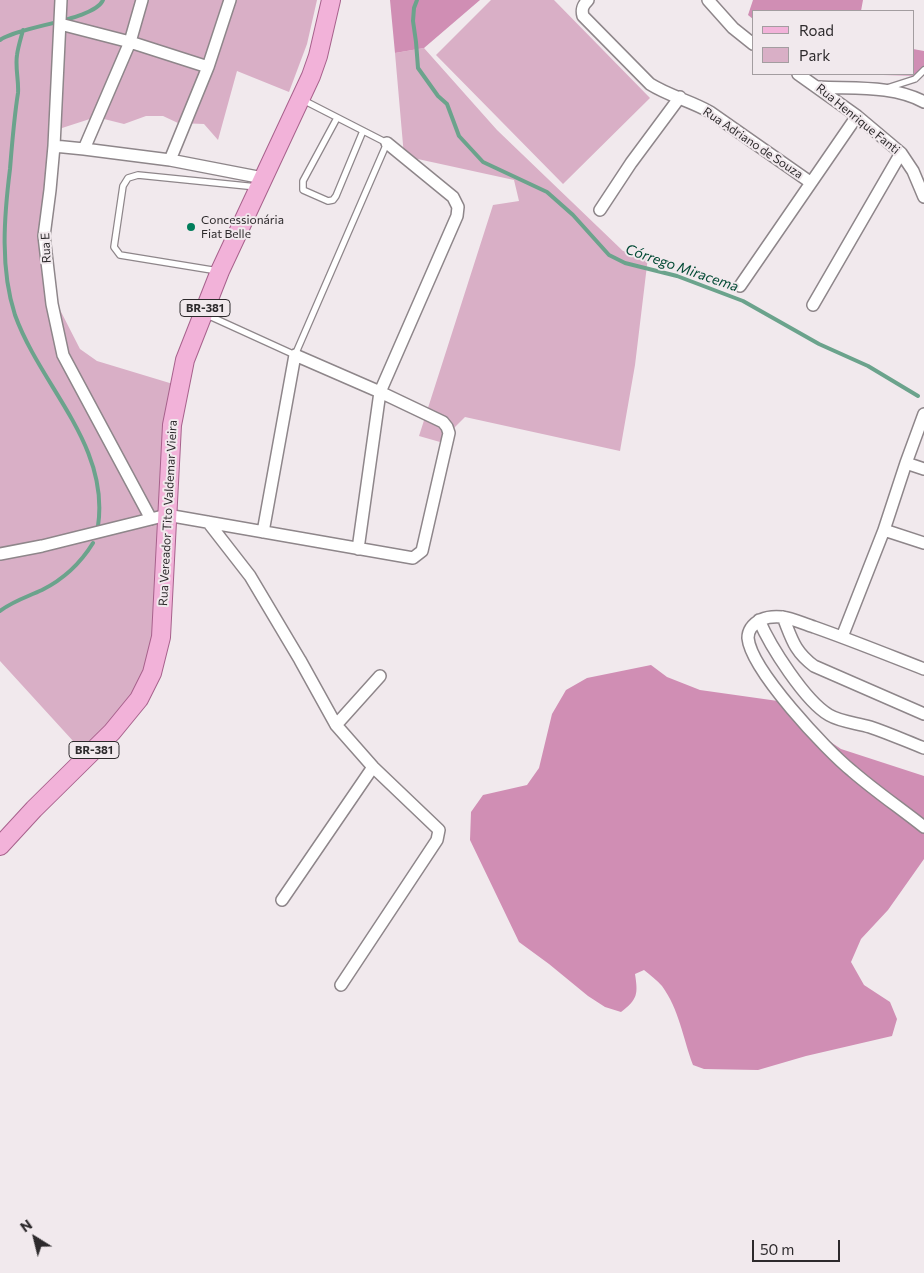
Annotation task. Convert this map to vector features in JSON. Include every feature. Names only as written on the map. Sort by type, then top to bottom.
[{"type":"main road","name":"Rua Vereador Tito Valdemar Vieira","points":[[0,846],[34,809],[112,732],[138,698],[152,673],[161,637],[159,517],[172,425],[185,360],[220,272],[301,99],[318,56],[331,0]]},
{"type":"street","name":"Rua E","points":[[61,0],[54,146],[44,236],[52,304],[63,355],[159,517]]},
{"type":"street","points":[[84,149],[130,42],[142,0]]},
{"type":"street","points":[[170,160],[208,67],[230,0]]},
{"type":"street","name":"Rua Adriano de Souza","points":[[588,0],[583,6],[583,16],[650,84],[710,112],[810,182]]},
{"type":"street","points":[[708,0],[732,28],[752,43]]},
{"type":"street","points":[[60,21],[208,67]]},
{"type":"street","name":"Rua Henrique Fanti","points":[[800,75],[819,87],[857,116],[901,154],[914,171],[924,197]]},
{"type":"street","points":[[819,87],[883,90],[924,102]]},
{"type":"street","points":[[600,210],[631,163],[680,97]]},
{"type":"street","points":[[740,286],[857,116]]},
{"type":"street","points":[[358,549],[380,392],[457,216],[458,207],[453,197],[387,143]]},
{"type":"street","points":[[54,146],[170,160],[261,183]]},
{"type":"street","points":[[813,305],[901,154]]},
{"type":"street","points":[[0,554],[42,546],[159,517],[208,522],[263,532],[358,549],[413,558],[422,551],[449,433],[447,427],[443,422],[380,392],[295,355],[263,532]]},
{"type":"street","points":[[842,637],[884,530],[924,414]]},
{"type":"street","points":[[906,463],[924,469]]},
{"type":"street","points":[[208,522],[250,576],[336,725],[373,767],[439,830],[437,840],[341,984]]},
{"type":"street","points":[[884,530],[919,542],[924,552]]},
{"type":"street","points":[[924,669],[842,637],[783,617],[769,617],[760,620],[752,626],[748,636],[750,647],[757,663],[824,746],[851,771],[924,827]]},
{"type":"street","points":[[783,617],[795,647],[814,666],[924,714]]},
{"type":"street","points":[[760,620],[776,652],[808,696],[820,709],[831,717],[873,728],[924,748]]},
{"type":"street","points":[[336,725],[380,676]]},
{"type":"street","points":[[282,900],[373,767]]},
{"type":"lane","points":[[883,90],[915,79],[924,70]]},
{"type":"lane","points":[[203,313],[295,355],[387,143],[301,99]]},
{"type":"lane","points":[[337,118],[303,181],[303,190],[328,201],[333,200],[363,131]]},
{"type":"lane","points":[[220,272],[120,255],[114,247],[123,186],[128,178],[138,175],[261,183]]},
{"type":"green space","points":[[0,0],[317,0],[307,44],[289,92],[237,71],[218,140],[204,124],[178,123],[163,116],[146,116],[124,124],[96,117],[62,128],[54,145],[40,254],[57,304],[80,349],[97,361],[173,384],[163,436],[159,505],[160,604],[145,683],[84,753],[0,661]]},
{"type":"green space","points":[[491,0],[554,0],[650,98],[563,184],[436,55]]},
{"type":"green space","points":[[424,48],[497,130],[623,251],[648,257],[635,365],[620,451],[465,417],[440,442],[419,436],[493,205],[519,201],[514,180],[404,156],[395,53]]},
{"type":"shaded area","points":[[390,0],[480,0],[424,48],[395,53]]},
{"type":"shaded area","points":[[753,0],[863,0],[861,10],[752,10],[752,18],[748,15]]},
{"type":"shaded area","points":[[914,49],[924,51],[924,76],[883,75],[914,75]]},
{"type":"shaded area","points":[[651,665],[667,677],[700,690],[785,702],[801,722],[841,749],[924,776],[924,859],[888,910],[861,939],[851,962],[864,985],[890,1002],[897,1019],[892,1036],[806,1056],[758,1070],[704,1069],[693,1065],[677,1014],[668,995],[660,984],[644,970],[635,974],[636,996],[621,1012],[605,1007],[588,996],[519,942],[470,840],[471,812],[483,795],[527,785],[539,768],[552,714],[566,690],[587,678]]},
{"type":"waterway","points":[[0,40],[10,35],[86,13],[97,7],[103,0]]},
{"type":"waterway","name":"Córrego Miracema","points":[[417,0],[413,21],[418,68],[438,96],[447,104],[459,136],[483,162],[547,192],[573,215],[609,255],[625,263],[677,276],[743,301],[819,344],[868,366],[918,396]]},
{"type":"waterway","points":[[23,30],[18,49],[18,93],[6,206],[5,261],[7,280],[15,315],[41,367],[71,417],[94,469],[99,497],[98,526]]},
{"type":"waterway","points":[[0,611],[42,590],[64,576],[83,558],[93,543]]},
{"type":"place","name":"Concessionária Fiat Belle","points":[[191,227]]}]
